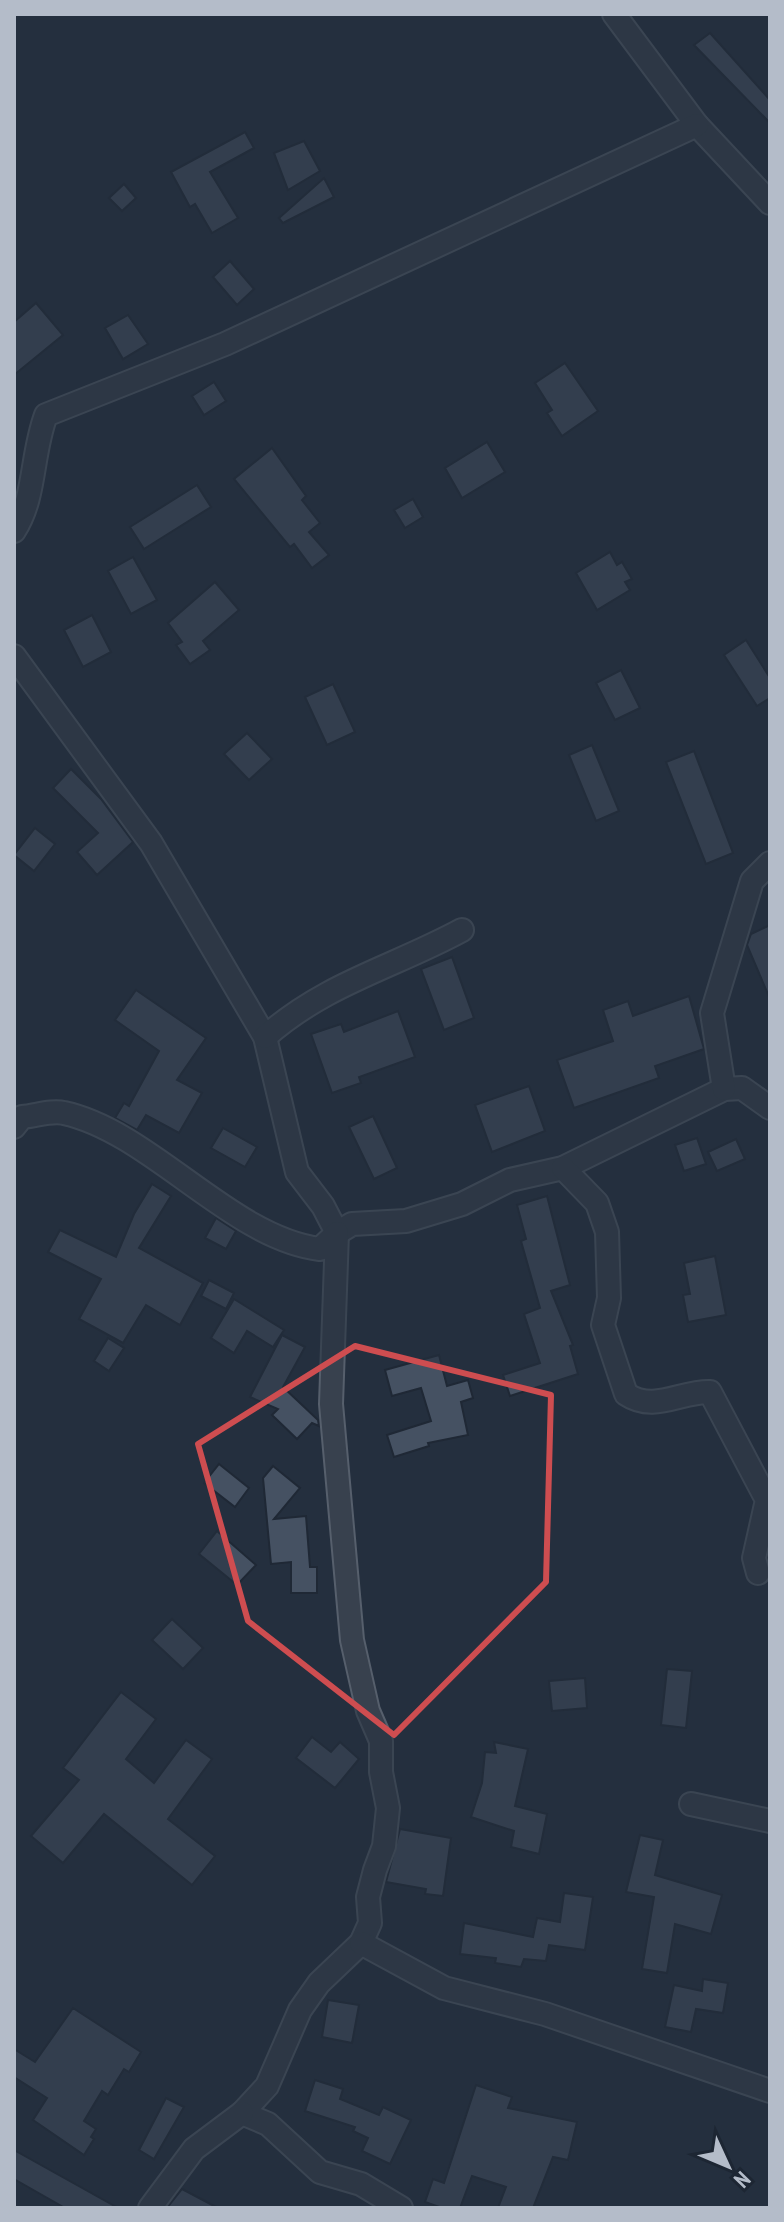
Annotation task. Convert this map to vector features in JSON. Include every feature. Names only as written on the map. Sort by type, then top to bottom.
[{"type":"street","points":[[614,14],[697,125],[770,203]]},
{"type":"street","points":[[14,531],[27,511],[35,444],[46,415],[225,344],[697,125]]},
{"type":"street","points":[[14,656],[151,843],[265,1037],[297,1172],[323,1206],[337,1233],[331,1404],[352,1640],[368,1711],[381,1741],[381,1772],[388,1808],[384,1846],[368,1897],[370,1923],[361,1943],[319,1983],[300,2010],[267,2086],[242,2113],[194,2149],[150,2208]]},
{"type":"street","points":[[724,1089],[712,1013],[752,881],[770,863]]},
{"type":"street","points":[[265,1037],[289,1016],[342,983],[431,947],[462,930]]},
{"type":"street","points":[[14,1127],[22,1117],[61,1112],[99,1124],[221,1204],[297,1246],[320,1249],[352,1224],[406,1221],[462,1204],[510,1180],[563,1168],[724,1089],[742,1088],[770,1108]]},
{"type":"street","points":[[563,1168],[597,1203],[607,1232],[609,1298],[603,1325],[626,1394],[634,1400],[663,1402],[710,1392],[767,1500],[754,1558],[758,1573]]},
{"type":"street","points":[[691,1804],[770,1821]]},
{"type":"street","points":[[361,1943],[444,1988],[545,2014],[770,2091]]},
{"type":"street","points":[[242,2113],[268,2124],[320,2172],[361,2184],[401,2208]]},
{"type":"highlighted area","points":[[355,1346],[551,1395],[546,1582],[394,1735],[248,1621],[198,1444]]},
{"type":"building","points":[[710,33],[770,100],[770,123],[694,45]]},
{"type":"building","points":[[245,132],[254,148],[210,172],[238,218],[212,233],[195,204],[190,207],[171,172]]},
{"type":"building","points":[[304,141],[320,171],[288,190],[274,153]]},
{"type":"building","points":[[324,178],[334,197],[283,223],[279,218]]},
{"type":"building","points":[[124,184],[136,198],[122,211],[109,198]]},
{"type":"building","points":[[230,261],[254,289],[237,305],[213,277]]},
{"type":"building","points":[[36,303],[63,335],[14,375],[14,322]]},
{"type":"building","points":[[128,315],[148,344],[123,359],[105,328]]},
{"type":"building","points":[[565,363],[598,411],[562,436],[547,413],[552,410],[535,383]]},
{"type":"building","points":[[214,382],[226,401],[204,415],[192,396]]},
{"type":"building","points":[[487,442],[505,472],[462,498],[445,468]]},
{"type":"building","points":[[272,448],[306,496],[302,500],[320,523],[309,532],[329,555],[312,568],[294,544],[290,547],[234,479]]},
{"type":"building","points":[[197,485],[211,507],[144,549],[130,527]]},
{"type":"building","points":[[413,499],[423,517],[405,528],[394,510]]},
{"type":"building","points":[[610,552],[617,565],[622,562],[632,579],[625,582],[630,590],[597,610],[576,573]]},
{"type":"building","points":[[133,557],[157,600],[131,614],[108,571]]},
{"type":"building","points":[[215,582],[239,610],[203,641],[210,650],[190,664],[176,645],[182,642],[168,623]]},
{"type":"building","points":[[92,615],[111,652],[83,667],[64,630]]},
{"type":"building","points":[[746,640],[770,678],[770,698],[757,706],[724,655]]},
{"type":"building","points":[[621,670],[640,708],[615,720],[596,683]]},
{"type":"building","points":[[333,684],[355,732],[327,745],[305,697]]},
{"type":"building","points":[[247,733],[272,759],[249,780],[224,754]]},
{"type":"building","points":[[592,745],[619,811],[596,821],[569,755]]},
{"type":"building","points":[[694,751],[733,853],[706,864],[666,762]]},
{"type":"building","points":[[71,769],[101,799],[133,842],[97,875],[77,852],[98,833],[53,788]]},
{"type":"building","points":[[35,828],[55,844],[34,871],[14,855]]},
{"type":"building","points":[[770,925],[770,999],[747,945],[751,934]]},
{"type":"building","points":[[452,957],[474,1018],[444,1030],[421,969]]},
{"type":"building","points":[[136,990],[206,1038],[177,1080],[202,1093],[179,1133],[146,1115],[137,1130],[115,1118],[124,1103],[129,1106],[159,1051],[115,1020]]},
{"type":"building","points":[[689,996],[704,1049],[655,1066],[659,1078],[574,1108],[557,1060],[613,1041],[603,1010],[628,1001],[633,1016]]},
{"type":"building","points":[[398,1011],[415,1057],[359,1077],[361,1083],[332,1093],[311,1034],[341,1024],[344,1032]]},
{"type":"building","points":[[529,1086],[545,1131],[492,1152],[475,1105]]},
{"type":"building","points":[[373,1116],[397,1168],[374,1179],[349,1127]]},
{"type":"building","points":[[223,1128],[257,1147],[245,1167],[211,1148]]},
{"type":"building","points":[[697,1138],[706,1164],[684,1171],[675,1145]]},
{"type":"building","points":[[736,1139],[745,1159],[717,1171],[708,1152]]},
{"type":"building","points":[[152,1184],[171,1196],[139,1248],[203,1283],[180,1325],[146,1305],[123,1343],[79,1319],[101,1279],[48,1252],[60,1230],[116,1257],[134,1214]]},
{"type":"building","points":[[547,1196],[570,1285],[551,1291],[573,1345],[570,1346],[578,1374],[510,1396],[503,1375],[540,1363],[524,1314],[540,1308],[521,1241],[526,1239],[517,1205]]},
{"type":"building","points":[[216,1218],[236,1231],[226,1249],[205,1238]]},
{"type":"building","points":[[715,1256],[726,1315],[688,1322],[683,1295],[690,1294],[684,1263]]},
{"type":"building","points":[[209,1280],[234,1293],[226,1309],[201,1296]]},
{"type":"building","points":[[234,1299],[284,1330],[273,1347],[247,1331],[234,1353],[211,1338]]},
{"type":"building","points":[[282,1335],[305,1347],[283,1387],[318,1420],[319,1426],[312,1423],[297,1439],[272,1415],[278,1409],[250,1397]]},
{"type":"building","points":[[108,1338],[124,1348],[109,1371],[94,1361]]},
{"type":"building","points":[[439,1355],[447,1386],[468,1380],[473,1398],[461,1402],[468,1435],[428,1443],[429,1446],[394,1457],[387,1435],[431,1421],[421,1388],[392,1396],[385,1370]]},
{"type":"building","points":[[219,1464],[249,1488],[235,1507],[204,1483]]},
{"type":"building","points":[[273,1466],[300,1488],[274,1519],[306,1516],[310,1567],[317,1567],[317,1593],[291,1593],[291,1562],[271,1564],[263,1478]]},
{"type":"building","points":[[217,1531],[256,1565],[237,1585],[199,1554]]},
{"type":"building","points":[[172,1619],[203,1648],[183,1669],[152,1640]]},
{"type":"building","points":[[667,1669],[692,1671],[686,1728],[661,1725]]},
{"type":"building","points":[[585,1678],[587,1708],[552,1711],[549,1681]]},
{"type":"building","points":[[121,1692],[156,1719],[126,1759],[154,1783],[186,1740],[212,1759],[168,1819],[215,1856],[192,1885],[104,1814],[63,1863],[31,1836],[79,1780],[63,1768]]},
{"type":"building","points":[[312,1737],[331,1752],[340,1742],[359,1759],[335,1788],[296,1758]]},
{"type":"building","points":[[494,1742],[528,1749],[515,1806],[547,1814],[539,1854],[511,1847],[514,1831],[471,1817],[482,1783],[485,1752],[496,1753]]},
{"type":"building","points":[[400,1829],[451,1838],[443,1896],[425,1894],[426,1889],[386,1882]]},
{"type":"building","points":[[640,1835],[663,1840],[655,1875],[722,1895],[711,1934],[675,1924],[667,1973],[642,1969],[654,1897],[626,1892]]},
{"type":"building","points":[[564,1893],[593,1897],[585,1950],[549,1945],[546,1961],[524,1959],[521,1967],[495,1963],[496,1958],[460,1954],[464,1923],[533,1937],[537,1918],[560,1922]]},
{"type":"building","points":[[703,1979],[728,1983],[723,2013],[696,2009],[691,2032],[665,2027],[674,1985],[702,1991]]},
{"type":"building","points":[[328,2000],[359,2005],[352,2043],[322,2037]]},
{"type":"building","points":[[73,2008],[141,2052],[129,2072],[124,2069],[108,2095],[102,2091],[84,2121],[96,2129],[84,2155],[33,2120],[47,2098],[14,2077],[14,2049],[35,2062]]},
{"type":"building","points":[[315,2080],[343,2089],[340,2099],[379,2115],[383,2107],[411,2120],[390,2164],[362,2151],[368,2138],[353,2131],[355,2127],[305,2111]]},
{"type":"building","points":[[476,2085],[512,2097],[508,2108],[577,2122],[568,2160],[553,2157],[533,2208],[498,2208],[506,2187],[472,2176],[460,2208],[442,2208],[425,2202],[433,2179],[444,2183]]},
{"type":"building","points":[[166,2098],[184,2107],[154,2159],[139,2150]]},
{"type":"building","points":[[14,2150],[118,2208],[65,2208],[14,2179]]},
{"type":"building","points":[[182,2189],[218,2208],[167,2208]]}]
